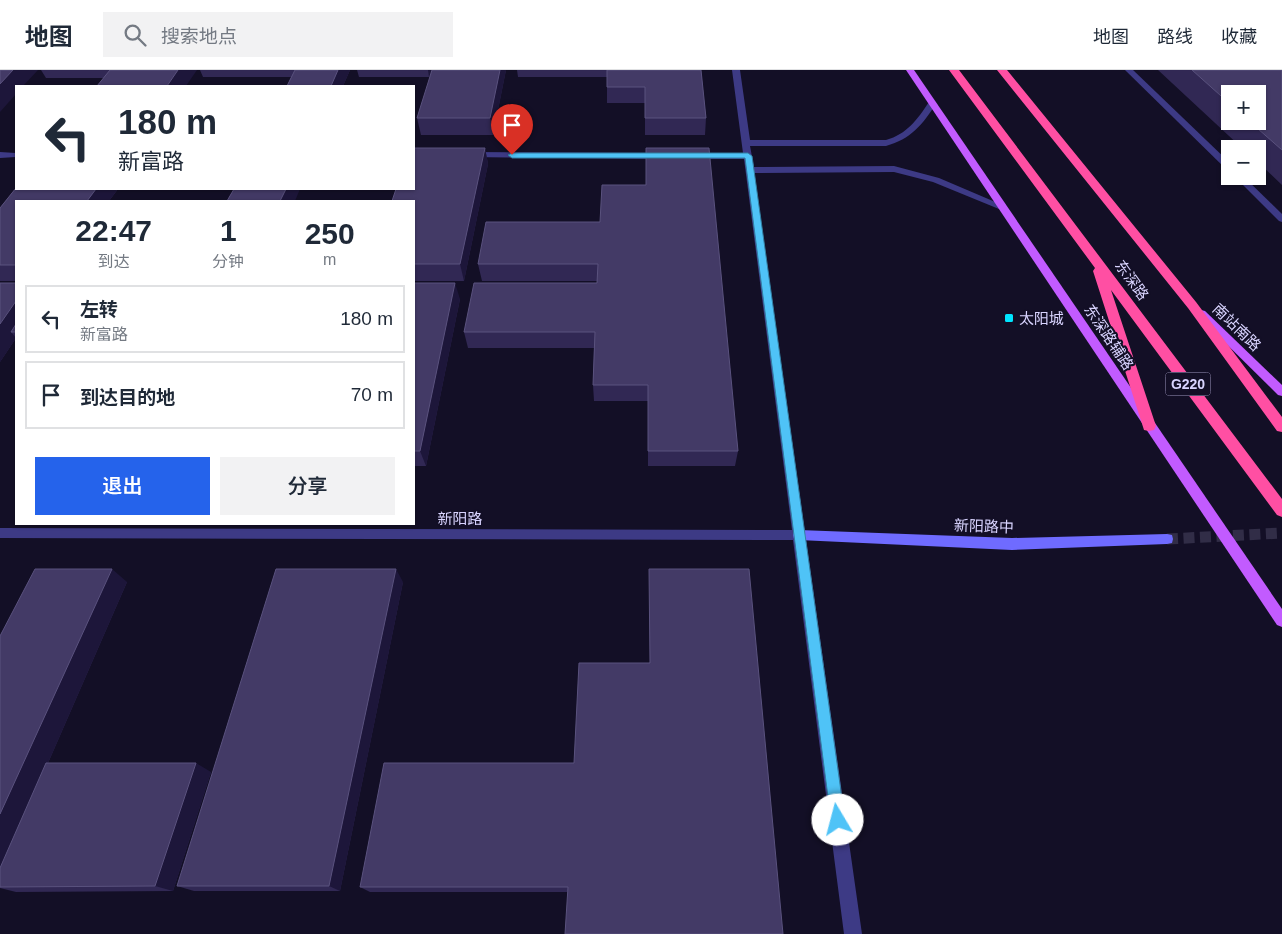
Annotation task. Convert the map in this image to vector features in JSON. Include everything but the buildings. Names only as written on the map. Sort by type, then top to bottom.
[{"type":"highway","name":"东深路","points":[[954,70],[1095,257],[1282,511]]},
{"type":"highway","name":"东深路","points":[[1002,70],[1192,305],[1282,427]]},
{"type":"highway","points":[[1095,257],[1149,426]]},
{"type":"main road","name":"东深路辅路","points":[[910,70],[1282,621]]},
{"type":"main road","name":"南站南路","points":[[1192,305],[1282,392]]},
{"type":"street","points":[[736,70],[853,934]]},
{"type":"street","points":[[1129,70],[1221,159]]},
{"type":"street","points":[[679,156],[747,149],[886,143],[900,140],[914,131],[932,104]]},
{"type":"street","points":[[0,155],[15,155]]},
{"type":"street","points":[[463,155],[669,156]]},
{"type":"street","points":[[750,170],[894,169],[918,173],[1002,207]]},
{"type":"street","points":[[1247,185],[1282,219]]},
{"type":"street","name":"新阳路","points":[[0,533],[799,535]]},
{"type":"street","name":"新阳路中","points":[[799,535],[1012,544],[1167,539]]},
{"type":"tunnel","points":[[1167,539],[1282,533]]},
{"type":"place","name":"太阳城","points":[[1009,318]]},
{"type":"route","points":[[512,155],[748,156],[838,820]]}]
